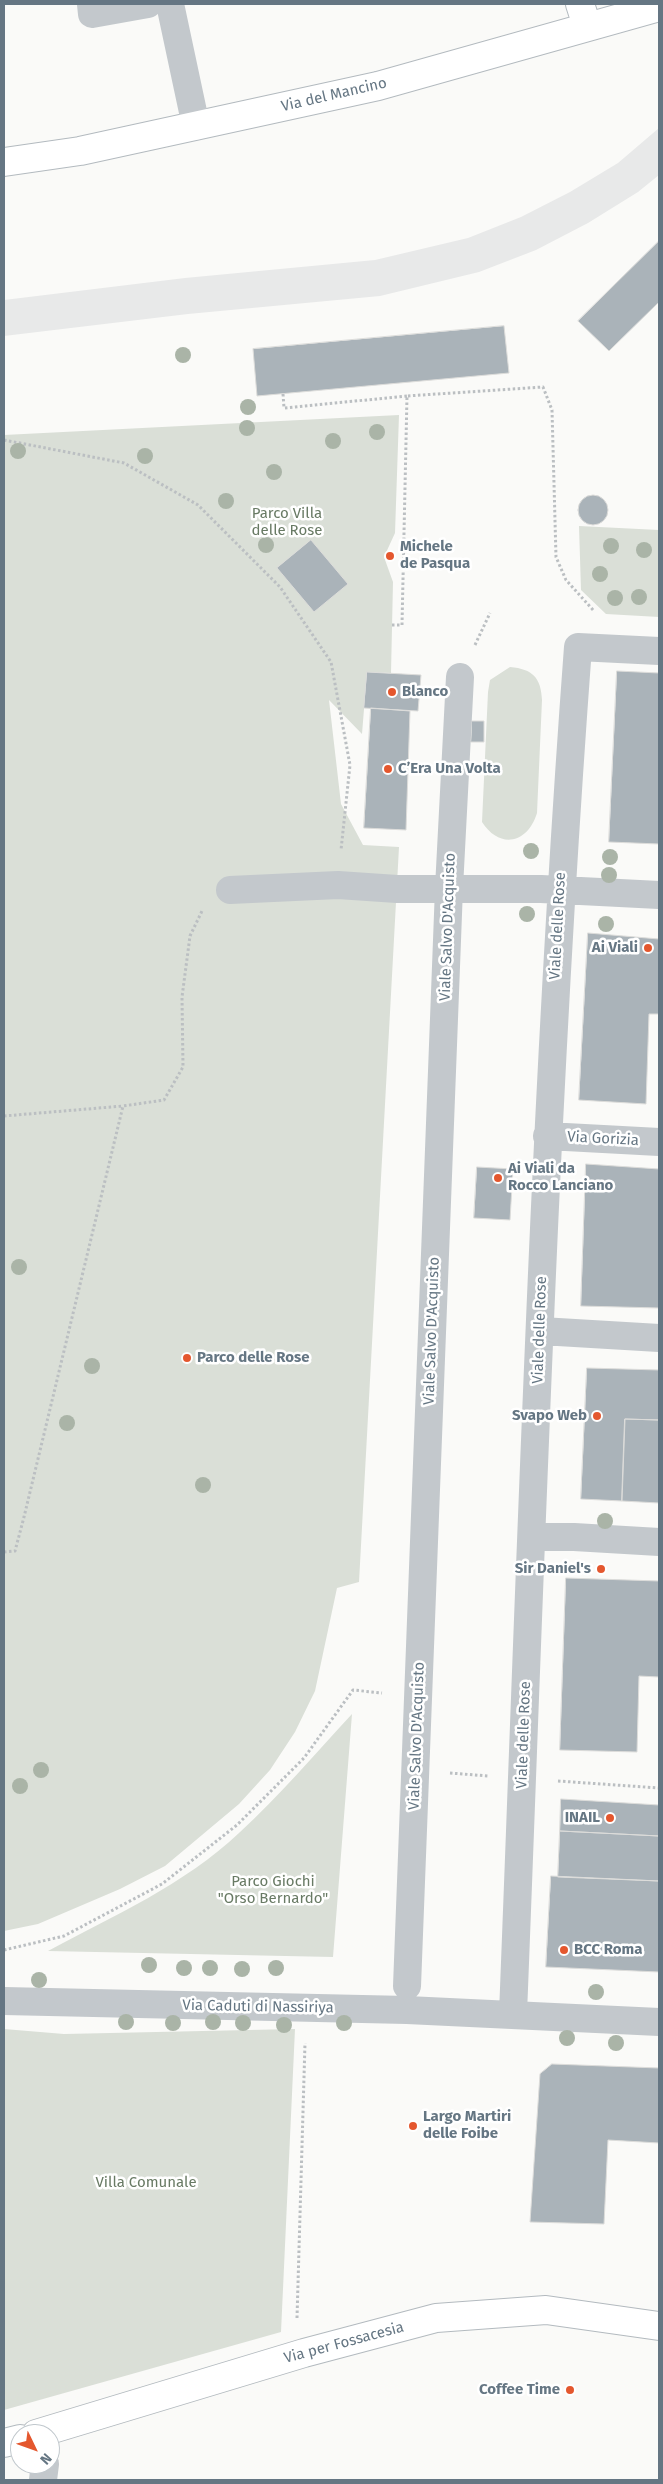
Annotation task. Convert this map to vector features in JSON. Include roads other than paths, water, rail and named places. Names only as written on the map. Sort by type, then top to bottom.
[{"type":"street","points":[[91,4],[92,14],[148,4]]},
{"type":"street","points":[[170,4],[196,126]]},
{"type":"street","name":"Via del Mancino","points":[[4,162],[80,151],[378,86],[584,15],[659,6]]},
{"type":"street","name":"Viale delle Rose","points":[[513,2014],[541,1331],[547,1136],[561,890],[578,647],[659,651]]},
{"type":"street","name":"Viale Salvo D'Acquisto","points":[[407,1986],[449,888],[460,677]]},
{"type":"street","points":[[230,890],[338,885],[397,889],[561,890],[659,895]]},
{"type":"street","name":"Via Gorizia","points":[[547,1136],[659,1142]]},
{"type":"street","points":[[541,1331],[659,1338]]},
{"type":"street","points":[[532,1537],[574,1537],[659,1542]]},
{"type":"street","name":"Via Caduti di Nassiriya","points":[[4,2001],[513,2014],[659,2022]]},
{"type":"street","name":"Via per Fossacesia","points":[[60,2428],[304,2353],[436,2318],[546,2310],[659,2326]]},
{"type":"place","name":"Michele de Pasqua","points":[[390,556]]},
{"type":"place","name":"Blanco","points":[[392,692]]},
{"type":"place","name":"C’Era Una Volta","points":[[388,769]]},
{"type":"place","name":"Ai Viali","points":[[648,948]]},
{"type":"place","name":"Ai Viali da Rocco Lanciano","points":[[498,1178]]},
{"type":"place","name":"Parco delle Rose","points":[[187,1358]]},
{"type":"place","name":"Svapo Web","points":[[597,1416]]},
{"type":"place","name":"Sir Daniel's","points":[[601,1569]]},
{"type":"place","name":"INAIL","points":[[610,1818]]},
{"type":"place","name":"BCC Roma","points":[[564,1950]]},
{"type":"place","name":"Largo Martiri delle Foibe","points":[[413,2126]]},
{"type":"place","name":"Coffee Time","points":[[570,2390]]},
{"type":"park label","name":"Parco Villa delle Rose","points":[[287,522]]},
{"type":"park label","name":"Parco Giochi \"Orso Bernardo\"","points":[[273,1890]]},
{"type":"park label","name":"Villa Comunale","points":[[146,2183]]}]
